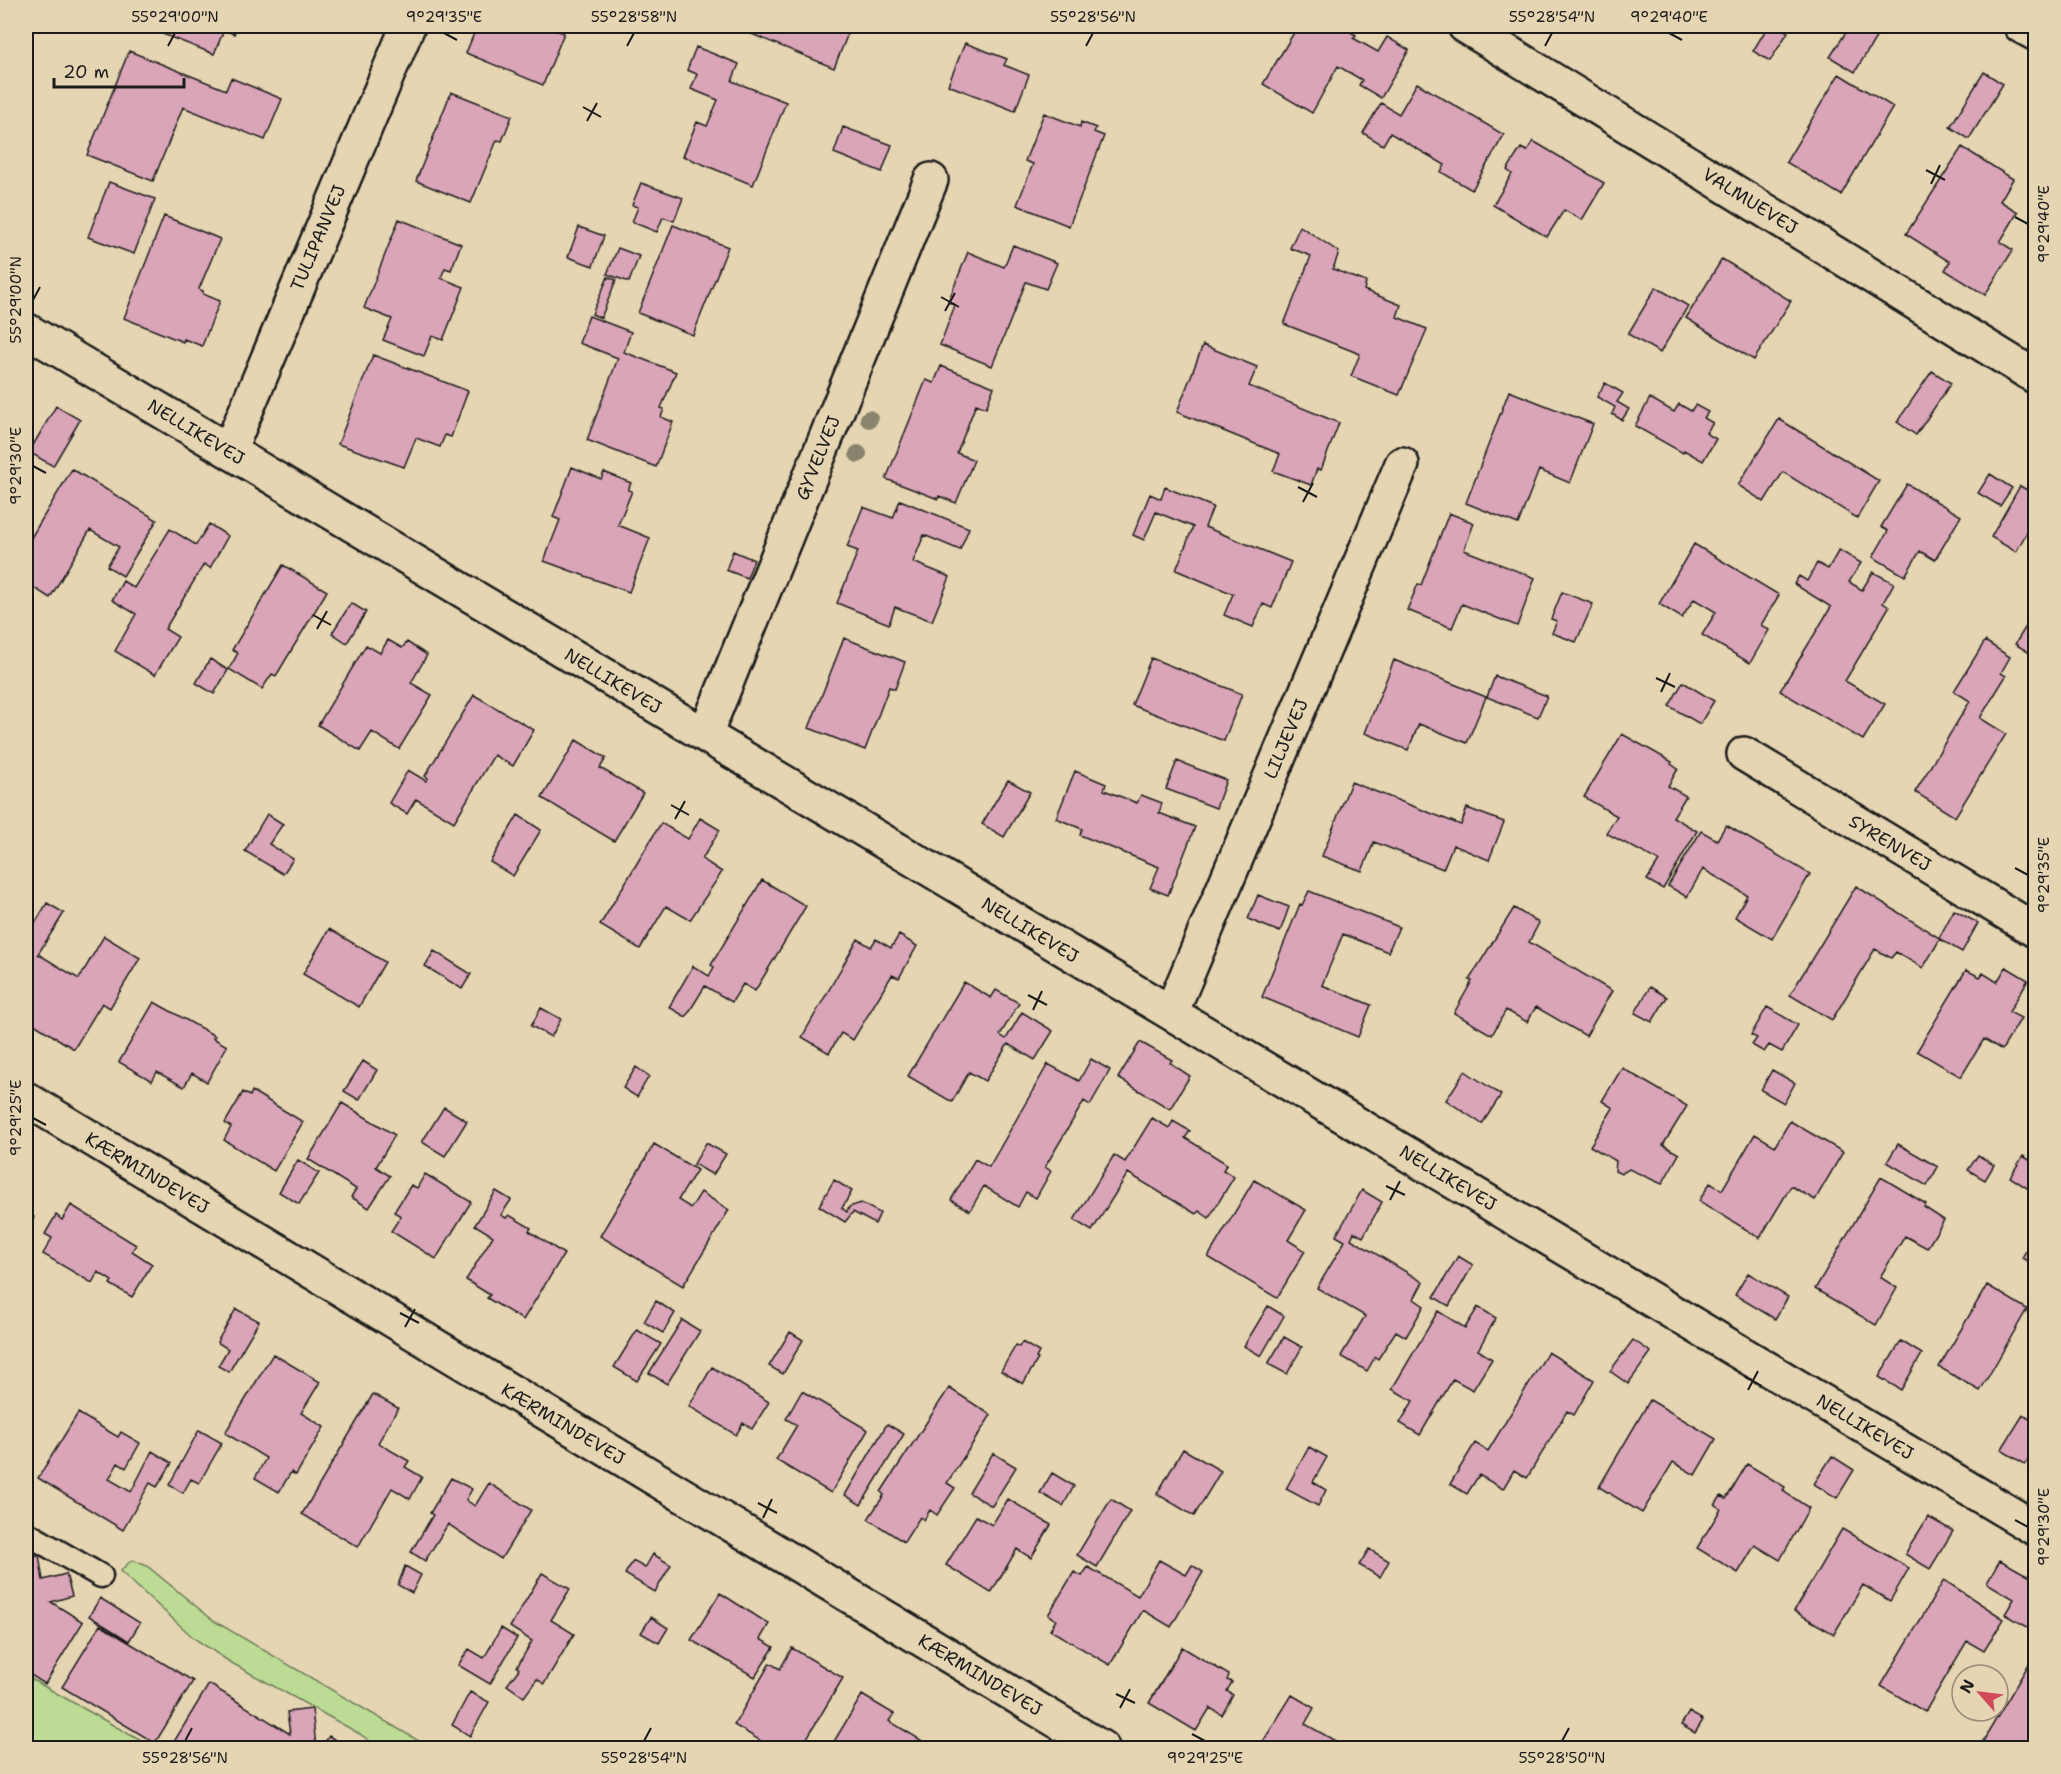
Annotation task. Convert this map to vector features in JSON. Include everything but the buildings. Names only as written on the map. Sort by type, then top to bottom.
[{"type":"street","name":"TULIPANVEJ","points":[[229,451],[408,26]]},
{"type":"street","name":"VALMUEVEJ","points":[[1465,26],[2036,377]]},
{"type":"street","points":[[2021,26],[2036,34]]},
{"type":"street","name":"GYVELVEJ","points":[[705,735],[931,180]]},
{"type":"street","name":"NELLIKEVEJ","points":[[26,330],[2036,1528]]},
{"type":"street","name":"LILJEVEJ","points":[[1171,1013],[1402,464]]},
{"type":"street","name":"SYRENVEJ","points":[[1744,754],[2036,931]]},
{"type":"street","name":"KÆRMINDEVEJ","points":[[26,1099],[1101,1749]]},
{"type":"lane","points":[[26,1533],[101,1576]]},
{"type":"green space","points":[[132,1560],[147,1566],[214,1621],[431,1748],[379,1748],[360,1734],[230,1662],[195,1639],[120,1571]]},
{"type":"green space","points":[[26,1676],[143,1742],[155,1748],[26,1748]]}]
